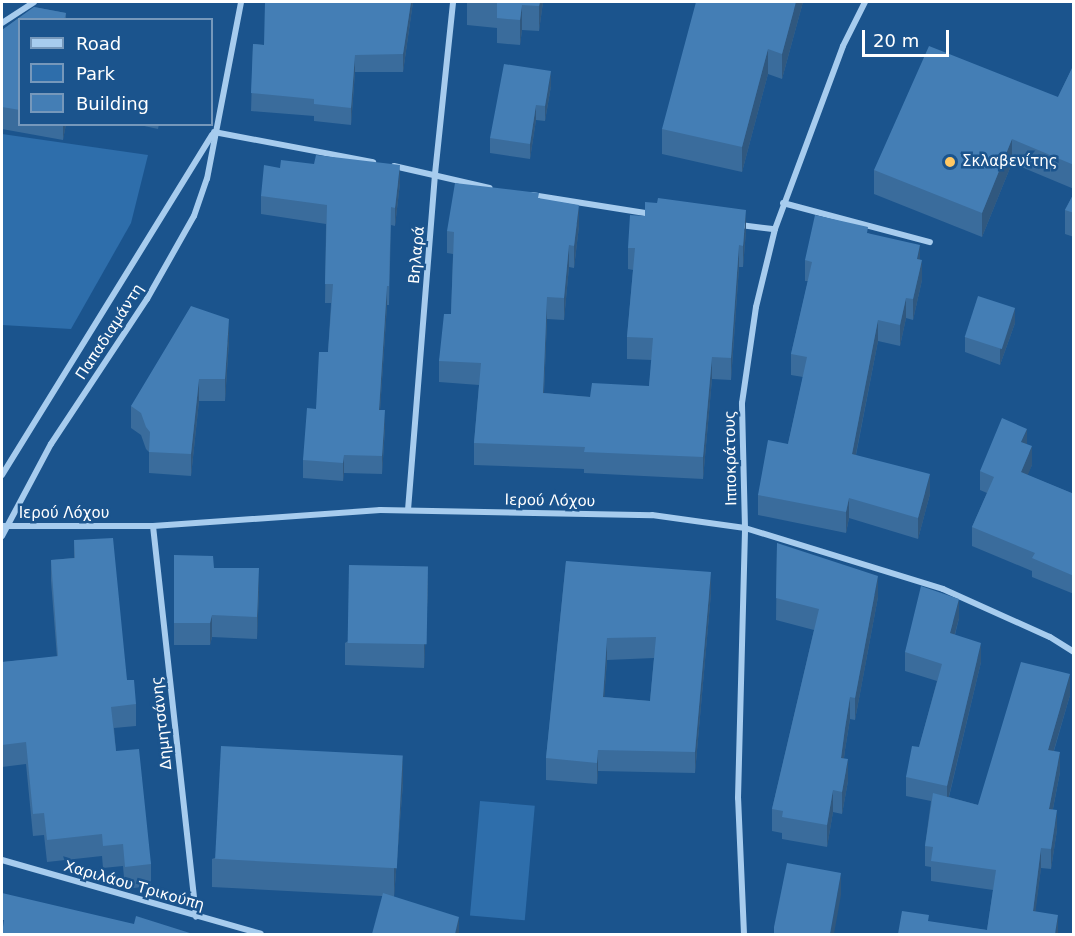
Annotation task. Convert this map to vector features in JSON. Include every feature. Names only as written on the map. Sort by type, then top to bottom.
[{"type":"street","points":[[2,23],[34,2]]},
{"type":"street","name":"Παπαδιαμάντη","points":[[2,536],[4,526],[51,444],[179,245],[194,216],[207,179],[214,132],[241,2]]},
{"type":"street","name":"Βηλαρά","points":[[408,510],[435,174],[453,2]]},
{"type":"street","name":"Ιπποκράτους","points":[[744,934],[738,798],[745,528],[742,403],[756,307],[775,229],[843,46],[865,2]]},
{"type":"street","points":[[214,132],[377,163]]},
{"type":"street","name":"Παπαδιαμάντη","points":[[2,475],[214,132]]},
{"type":"street","points":[[388,165],[503,190]]},
{"type":"street","points":[[525,194],[662,215]]},
{"type":"street","points":[[783,203],[930,242]]},
{"type":"street","points":[[730,224],[775,229]]},
{"type":"street","name":"Ιερού Λόχου","points":[[4,526],[153,526],[408,510],[652,515],[745,528],[943,589],[1050,637],[1074,652]]},
{"type":"street","name":"Δημητσάνης","points":[[153,526],[196,917]]},
{"type":"street","name":"Χαριλάου Τρικούπη","points":[[2,860],[261,934]]},
{"type":"green space","points":[[2,134],[148,155],[131,223],[71,329],[2,325]]},
{"type":"green space","points":[[480,801],[535,806],[525,920],[470,916]]},
{"type":"building","points":[[265,2],[411,2],[403,54],[355,55],[351,108],[314,104],[314,99],[251,93],[253,44],[264,45]]},
{"type":"building","points":[[478,2],[540,2],[539,6],[522,5],[520,20],[497,18],[497,3]]},
{"type":"building","points":[[696,2],[796,2],[782,54],[768,49],[742,147],[662,129]]},
{"type":"building","points":[[34,7],[66,13],[65,18],[19,18]]},
{"type":"building","points":[[18,18],[18,110],[2,107],[2,30]]},
{"type":"building","name":"Σκλαβενίτης","points":[[929,46],[1058,97],[1074,64],[1074,165],[1012,139],[982,213],[874,170]]},
{"type":"building","points":[[504,64],[551,71],[545,106],[536,105],[530,144],[490,138]]},
{"type":"building","points":[[316,155],[400,165],[395,208],[391,207],[389,286],[387,286],[379,410],[385,410],[382,456],[344,455],[343,463],[303,460],[307,408],[316,409],[319,352],[328,352],[333,284],[325,284],[327,205],[261,196],[264,165],[280,168],[281,160],[314,164]]},
{"type":"building","points":[[455,183],[539,193],[538,198],[579,205],[574,246],[569,245],[564,298],[547,297],[543,393],[590,397],[592,383],[649,386],[653,338],[627,337],[635,248],[628,248],[630,215],[645,216],[645,202],[657,203],[658,198],[746,210],[743,246],[739,245],[731,358],[712,357],[703,457],[584,452],[585,447],[474,443],[481,363],[439,361],[444,314],[451,314],[454,232],[447,231]]},
{"type":"building","points":[[1074,193],[1074,213],[1065,210]]},
{"type":"building","points":[[815,215],[868,227],[867,233],[920,245],[917,259],[922,260],[913,299],[906,298],[900,325],[878,320],[852,454],[930,474],[918,518],[849,498],[846,512],[758,495],[768,440],[788,444],[807,357],[791,354],[812,262],[805,260]]},
{"type":"building","points":[[978,296],[1015,308],[1002,349],[965,337]]},
{"type":"building","points":[[191,306],[229,319],[225,379],[199,379],[191,454],[149,452],[150,432],[141,413],[131,406]]},
{"type":"building","points":[[1002,418],[1027,429],[1021,442],[1032,446],[1021,472],[1074,494],[1074,576],[1032,558],[1035,553],[972,527],[994,477],[980,471]]},
{"type":"building","points":[[113,538],[127,680],[134,680],[136,704],[111,707],[116,751],[139,749],[151,864],[125,867],[123,844],[103,846],[102,834],[47,840],[44,813],[33,814],[26,742],[2,745],[2,662],[58,656],[51,560],[75,558],[74,540]]},
{"type":"building","points":[[777,543],[878,576],[855,698],[850,697],[841,758],[848,759],[842,792],[833,790],[827,825],[782,817],[783,811],[772,809],[819,609],[776,598]]},
{"type":"building","points":[[174,555],[213,556],[214,568],[259,568],[257,617],[212,615],[210,623],[174,623]]},
{"type":"building","points":[[566,561],[711,572],[695,752],[598,750],[597,763],[546,758]],"holes":[[[656,637],[650,701],[603,697],[607,638]]]},
{"type":"building","points":[[349,565],[428,566],[427,644],[348,643]]},
{"type":"building","points":[[921,586],[959,599],[950,633],[981,643],[947,786],[906,777],[912,746],[919,747],[942,664],[905,652]]},
{"type":"building","points":[[1021,662],[1070,674],[1048,750],[1060,752],[1049,809],[1057,810],[1051,849],[1041,848],[1033,911],[1058,915],[1055,934],[898,934],[902,911],[929,915],[928,921],[987,930],[996,870],[931,861],[933,847],[925,846],[933,793],[978,805]]},
{"type":"building","points":[[221,746],[403,756],[397,868],[215,859]]},
{"type":"building","points":[[787,863],[841,873],[830,934],[774,934]]},
{"type":"building","points":[[2,893],[134,924],[136,916],[193,934],[2,934],[4,920],[2,920]]},
{"type":"building","points":[[383,893],[459,917],[455,934],[372,934]]},
{"type":"place","name":"Σκλαβενίτης","points":[[950,162]]}]
